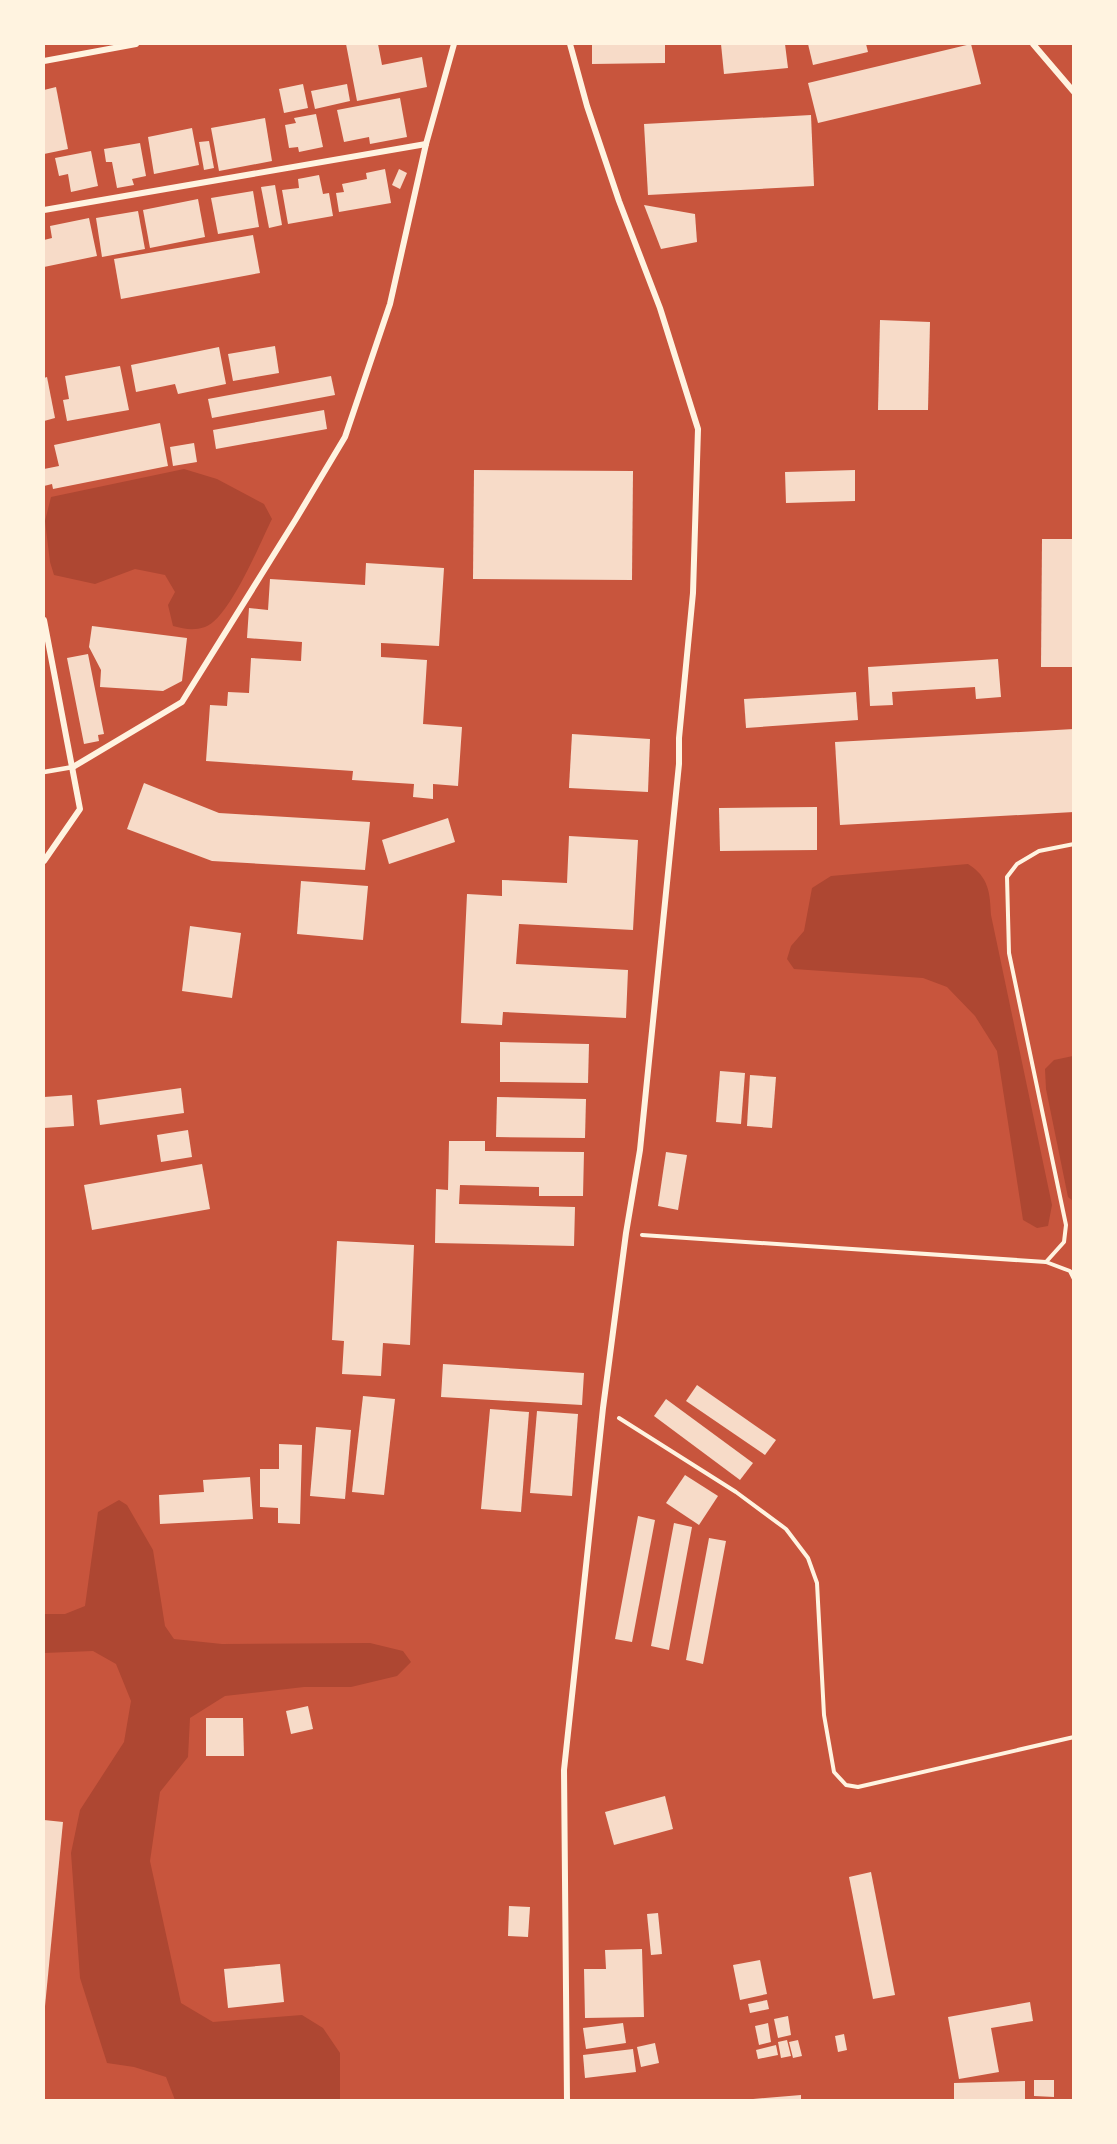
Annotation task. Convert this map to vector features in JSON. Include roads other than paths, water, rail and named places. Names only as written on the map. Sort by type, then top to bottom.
[{"type":"street","points":[[44,61],[136,44]]},
{"type":"street","points":[[73,767],[182,702],[345,437],[390,304],[426,144],[454,44]]},
{"type":"street","points":[[567,2100],[564,1770],[603,1408],[626,1233],[640,1150],[679,764],[679,738],[693,593],[698,429],[660,308],[619,201],[587,106],[570,44]]},
{"type":"street","points":[[1034,44],[1074,92]]},
{"type":"street","points":[[44,210],[426,144]]},
{"type":"street","points":[[44,620],[80,809],[44,861]]},
{"type":"lane","points":[[44,772],[73,767]]}]
